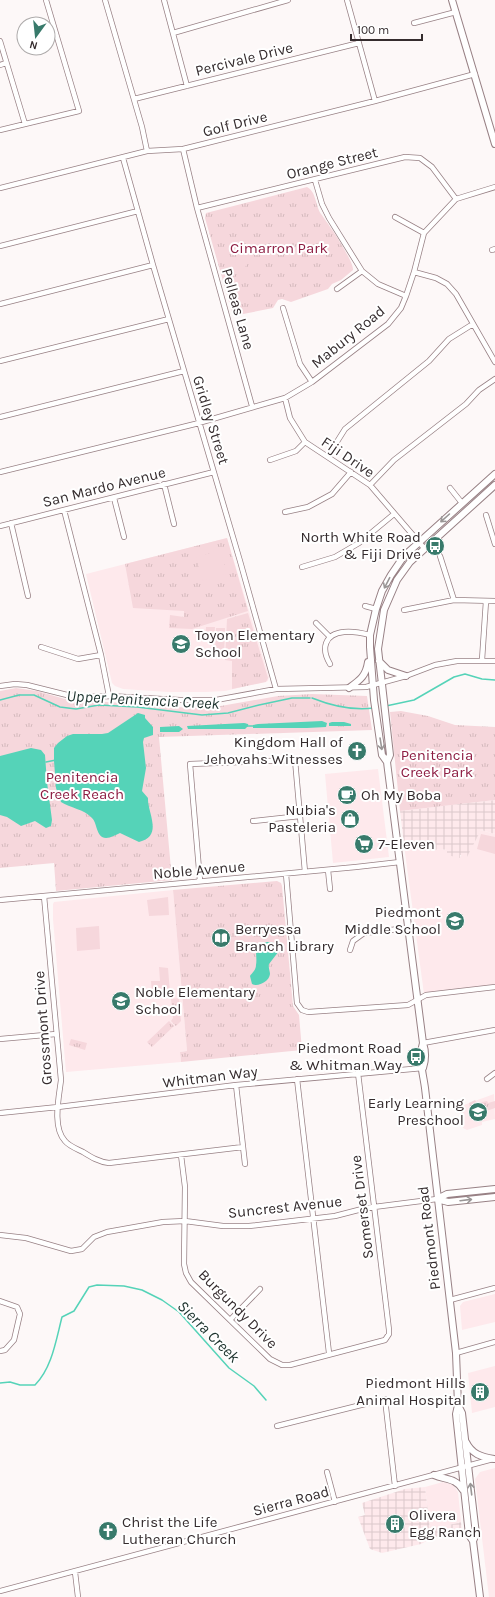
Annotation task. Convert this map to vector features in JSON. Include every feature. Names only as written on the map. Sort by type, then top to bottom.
[{"type":"main road","points":[[452,0],[495,144]]},
{"type":"main road","points":[[349,688],[364,677],[367,671],[370,655],[370,634],[376,609],[391,575],[404,556],[419,541],[495,474]]},
{"type":"main road","name":"Piedmont Road","points":[[387,762],[390,755],[379,661],[380,633],[384,610],[397,580],[410,562],[495,485]]},
{"type":"main road","name":"Piedmont Road","points":[[370,655],[377,724],[382,755],[387,762],[417,999],[425,1050],[423,1068],[456,1353],[458,1404],[456,1414],[463,1491],[469,1535],[473,1541],[480,1597]]},
{"type":"main road","points":[[379,661],[388,670],[406,676]]},
{"type":"main road","points":[[437,1199],[447,1194],[495,1189]]},
{"type":"main road","points":[[437,1199],[448,1202],[495,1197]]},
{"type":"main road","name":"Piedmont Road","points":[[458,1404],[462,1413],[476,1534],[473,1541]]},
{"type":"main road","points":[[464,1438],[475,1454],[484,1458],[494,1459]]},
{"type":"main road","points":[[434,1475],[441,1478],[454,1480],[460,1485],[463,1491]]},
{"type":"street","points":[[0,130],[79,111],[46,0]]},
{"type":"street","points":[[104,0],[134,99],[147,151]]},
{"type":"street","points":[[164,0],[187,86]]},
{"type":"street","points":[[173,33],[288,0]]},
{"type":"street","points":[[347,0],[375,101]]},
{"type":"street","points":[[414,24],[456,12]]},
{"type":"street","points":[[0,41],[25,124]]},
{"type":"street","name":"Percivale Drive","points":[[134,99],[359,43]]},
{"type":"street","points":[[0,65],[6,63]]},
{"type":"street","name":"Golf Drive","points":[[0,188],[147,151],[183,149],[375,101],[475,74]]},
{"type":"street","name":"Pelleas Lane","points":[[183,149],[197,208],[252,406]]},
{"type":"street","name":"Orange Street","points":[[197,208],[405,157],[420,158],[432,167],[456,199]]},
{"type":"street","name":"Gridley Street","points":[[123,158],[276,690]]},
{"type":"street","points":[[315,180],[322,204],[329,218],[362,271],[378,284],[406,296]]},
{"type":"street","name":"Mabury Road","points":[[0,472],[200,422],[252,406],[285,398],[312,382],[388,324],[401,308],[406,296],[424,233],[456,199],[495,187]]},
{"type":"street","points":[[0,246],[138,211]]},
{"type":"street","points":[[395,217],[424,233]]},
{"type":"street","points":[[0,304],[153,265]]},
{"type":"street","points":[[337,289],[362,271]]},
{"type":"street","points":[[414,272],[436,278],[447,284],[456,294],[495,362]]},
{"type":"street","points":[[283,308],[300,364],[312,382]]},
{"type":"street","points":[[0,361],[169,319]]},
{"type":"street","points":[[328,456],[345,429],[429,361],[449,339],[473,324]]},
{"type":"street","points":[[0,417],[184,371]]},
{"type":"street","points":[[370,485],[394,460],[466,404],[479,390],[495,379]]},
{"type":"street","name":"Fiji Drive","points":[[285,398],[290,418],[305,442],[370,485],[424,548]]},
{"type":"street","points":[[270,460],[296,451],[305,442]]},
{"type":"street","name":"San Mardo Avenue","points":[[0,526],[214,472]]},
{"type":"street","points":[[285,512],[308,507],[332,494],[352,472]]},
{"type":"street","points":[[164,484],[174,524]]},
{"type":"street","points":[[450,488],[462,503]]},
{"type":"street","points":[[114,498],[124,537]]},
{"type":"street","points":[[64,510],[101,655],[109,696]]},
{"type":"street","points":[[302,567],[335,557],[359,543],[394,514]]},
{"type":"street","points":[[486,515],[495,544]]},
{"type":"street","points":[[11,523],[28,596]]},
{"type":"street","points":[[440,556],[454,600]]},
{"type":"street","points":[[404,610],[454,600],[486,602],[495,601]]},
{"type":"street","points":[[482,660],[486,602]]},
{"type":"street","points":[[365,606],[376,609]]},
{"type":"street","points":[[316,623],[330,637]]},
{"type":"street","points":[[330,664],[324,651],[330,637],[338,633],[346,632],[370,634]]},
{"type":"street","points":[[41,647],[78,659],[101,655]]},
{"type":"street","points":[[0,686],[21,685],[36,687],[67,695],[85,697],[109,696],[180,700],[216,700],[276,690],[298,688],[349,688],[373,686],[435,665],[457,661],[495,661]]},
{"type":"street","points":[[200,881],[190,764],[295,760],[305,872]]},
{"type":"street","points":[[253,821],[300,816]]},
{"type":"street","name":"Noble Avenue","points":[[0,900],[400,862]]},
{"type":"street","points":[[328,870],[330,889]]},
{"type":"street","points":[[286,874],[298,1003],[302,1010],[308,1012],[406,1005],[426,995],[495,986]]},
{"type":"street","name":"Grossmont Drive","points":[[44,896],[61,1080],[58,1107],[59,1131],[64,1140],[101,1162],[113,1163],[242,1147]]},
{"type":"street","points":[[350,950],[353,941],[364,933],[408,928]]},
{"type":"street","points":[[423,1043],[495,1030]]},
{"type":"street","points":[[0,1039],[56,1034]]},
{"type":"street","name":"Whitman Way","points":[[0,1113],[236,1085],[423,1068]]},
{"type":"street","name":"Somerset Drive","points":[[358,1073],[389,1330],[387,1337]]},
{"type":"street","points":[[487,1079],[495,1073]]},
{"type":"street","points":[[297,1079],[329,1353]]},
{"type":"street","points":[[236,1085],[245,1164]]},
{"type":"street","name":"Burgundy Drive","points":[[181,1155],[185,1187],[184,1264],[186,1273],[191,1282],[270,1359],[278,1364],[290,1365],[329,1353],[381,1341],[387,1337]]},
{"type":"street","name":"Suncrest Avenue","points":[[0,1235],[26,1238],[71,1251],[82,1249],[94,1237],[107,1232],[163,1222],[185,1221],[223,1226],[249,1226],[336,1216],[374,1207],[437,1199]]},
{"type":"street","points":[[450,1300],[495,1288]]},
{"type":"street","points":[[230,1320],[260,1289]]},
{"type":"street","points":[[0,1301],[17,1306],[20,1314],[14,1340],[5,1350],[0,1351]]},
{"type":"street","points":[[456,1353],[495,1342]]},
{"type":"street","points":[[277,1426],[384,1399],[395,1486]]},
{"type":"street","name":"Sierra Road","points":[[0,1592],[494,1459]]},
{"type":"street","points":[[327,1472],[335,1502]]},
{"type":"street","points":[[75,1572],[78,1597]]},
{"type":"shaded area","name":"Toyon Elementary School","points":[[227,538],[269,677],[268,681],[225,691],[206,692],[168,692],[123,689],[115,686],[112,683],[86,574]]},
{"type":"shaded area","points":[[138,713],[145,715],[145,718],[153,727],[153,735],[144,738],[143,742],[146,768],[142,791],[148,798],[153,829],[151,835],[147,839],[139,842],[120,833],[104,838],[100,835],[94,820],[89,815],[61,802],[56,788],[54,748],[67,736],[73,734],[108,733]]},
{"type":"shaded area","points":[[322,721],[327,723],[326,727],[253,728],[253,725],[258,724]]},
{"type":"shaded area","points":[[344,722],[351,724],[351,726],[329,726],[329,723]]},
{"type":"shaded area","points":[[248,724],[245,729],[188,729],[187,726]]},
{"type":"shaded area","points":[[179,726],[183,729],[179,732],[160,732],[160,727]]},
{"type":"shaded area","points":[[31,748],[41,750],[45,755],[52,820],[51,826],[46,828],[35,821],[21,826],[7,817],[0,815],[0,756]]},
{"type":"shaded area","points":[[378,769],[389,857],[333,863],[325,774]]},
{"type":"shaded area","points":[[495,800],[495,834],[481,830],[467,857],[460,855],[460,858],[447,855],[447,850],[441,849],[427,851],[404,845],[400,811]]},
{"type":"shaded area","name":"Piedmont Middle School","points":[[481,830],[495,834],[495,985],[424,994],[404,845],[427,851],[441,849],[447,850],[460,857]]},
{"type":"shaded area","name":"Noble Elementary School","points":[[173,890],[187,1051],[180,1052],[181,1062],[66,1072],[53,919],[54,902]]},
{"type":"shaded area","points":[[267,942],[272,942],[279,947],[279,951],[269,964],[270,974],[268,979],[260,984],[254,985],[252,984],[250,976],[256,967],[256,951],[259,946]]},
{"type":"shaded area","name":"Early Learning Preschool","points":[[494,1094],[495,1119],[482,1122],[482,1125],[467,1130],[463,1128],[461,1106]]},
{"type":"shaded area","points":[[495,1294],[495,1322],[462,1330],[460,1306],[463,1302]]},
{"type":"shaded area","points":[[495,1366],[495,1407],[472,1413],[468,1373]]},
{"type":"shaded area","points":[[495,1468],[495,1597],[489,1597],[475,1479],[480,1472]]},
{"type":"shaded area","points":[[443,1482],[453,1485],[458,1492],[461,1522],[430,1530],[425,1487]]},
{"type":"shaded area","points":[[425,1487],[430,1530],[461,1522],[462,1530],[432,1538],[421,1544],[382,1553],[370,1549],[358,1517],[365,1515],[362,1503],[405,1489]]},
{"type":"green space","name":"Cimarron Park","points":[[307,187],[314,195],[319,211],[345,251],[353,270],[341,280],[332,284],[328,289],[291,302],[282,299],[278,300],[273,308],[233,316],[205,218],[206,213]]},
{"type":"green space","points":[[244,249],[253,255],[243,270],[234,264]]},
{"type":"green space","points":[[227,538],[248,611],[192,629],[169,628],[170,615],[184,617],[184,611],[133,608],[125,564]]},
{"type":"green space","points":[[217,551],[221,554],[227,574],[203,581],[196,557]]},
{"type":"green space","points":[[248,613],[268,678],[266,682],[232,689],[232,661],[225,660],[227,619]]},
{"type":"green space","points":[[206,627],[215,627],[214,641],[205,641]]},
{"type":"green space","points":[[216,628],[225,628],[224,656],[215,655]]},
{"type":"green space","name":"Penitencia Creek Reach","points":[[16,688],[37,691],[65,699],[192,708],[215,707],[278,696],[312,694],[367,696],[372,730],[159,737],[172,880],[56,891],[54,863],[0,868],[0,691]]},
{"type":"green space","name":"Penitencia Creek Park","points":[[401,711],[428,716],[455,725],[495,727],[495,800],[400,811],[390,712]]},
{"type":"green space","points":[[481,834],[495,837],[495,854],[477,849]]},
{"type":"green space","points":[[277,881],[281,883],[282,886],[293,1006],[299,1015],[302,1050],[181,1062],[180,1052],[187,1051],[173,890]]},
{"type":"green space","points":[[168,897],[169,915],[149,916],[147,900]]},
{"type":"green space","points":[[99,926],[100,949],[77,951],[76,928]]},
{"type":"green space","points":[[159,967],[168,968],[170,993],[161,994]]},
{"type":"green space","points":[[151,981],[160,981],[161,994],[152,994]]},
{"type":"green space","points":[[179,998],[181,1021],[176,1026],[171,1021],[173,1018],[171,999]]},
{"type":"green space","points":[[169,1021],[174,1026],[152,1047],[147,1042]]},
{"type":"green space","points":[[71,1039],[87,1043],[85,1050],[69,1045]]},
{"type":"green space","points":[[475,1100],[477,1103],[487,1101],[488,1103],[495,1101],[495,1108],[472,1116],[469,1103]]},
{"type":"waterway","name":"Upper Penitencia Creek","points":[[386,706],[414,700],[454,677],[465,674],[482,679],[495,680]]},
{"type":"waterway","name":"Upper Penitencia Creek","points":[[0,700],[19,695],[34,695],[60,707],[76,709],[99,705],[137,707],[202,715],[228,713],[292,698],[310,698]]},
{"type":"waterway","name":"Upper Penitencia Creek","points":[[312,698],[342,707],[358,709],[374,708]]},
{"type":"waterway","points":[[247,726],[255,726]]},
{"type":"waterway","points":[[46,762],[56,760]]},
{"type":"waterway","name":"Sierra Creek","points":[[0,1383],[10,1382],[20,1385],[35,1385],[46,1370],[62,1317],[74,1311],[89,1287],[97,1285],[124,1286],[142,1290],[162,1300],[179,1312],[229,1368],[254,1386],[266,1400]]},
{"type":"place","name":"North White Road & Fiji Drive","points":[[435,546]]},
{"type":"place","name":"Toyon Elementary School","points":[[181,644]]},
{"type":"place","name":"Kingdom Hall of Jehovahs Witnesses","points":[[357,751]]},
{"type":"place","name":"Oh My Boba","points":[[347,795]]},
{"type":"place","name":"Nubia's Pasteleria","points":[[350,819]]},
{"type":"place","name":"7-Eleven","points":[[364,844]]},
{"type":"place","name":"Piedmont Middle School","points":[[455,921]]},
{"type":"place","name":"Berryessa Branch Library","points":[[221,938]]},
{"type":"place","name":"Noble Elementary School","points":[[121,1001]]},
{"type":"place","name":"Piedmont Road & Whitman Way","points":[[416,1057]]},
{"type":"place","name":"Early Learning Preschool","points":[[478,1112]]},
{"type":"place","name":"Piedmont Hills Animal Hospital","points":[[480,1392]]},
{"type":"place","name":"Olivera Egg Ranch","points":[[395,1524]]},
{"type":"place","name":"Christ the Life Lutheran Church","points":[[108,1531]]}]
